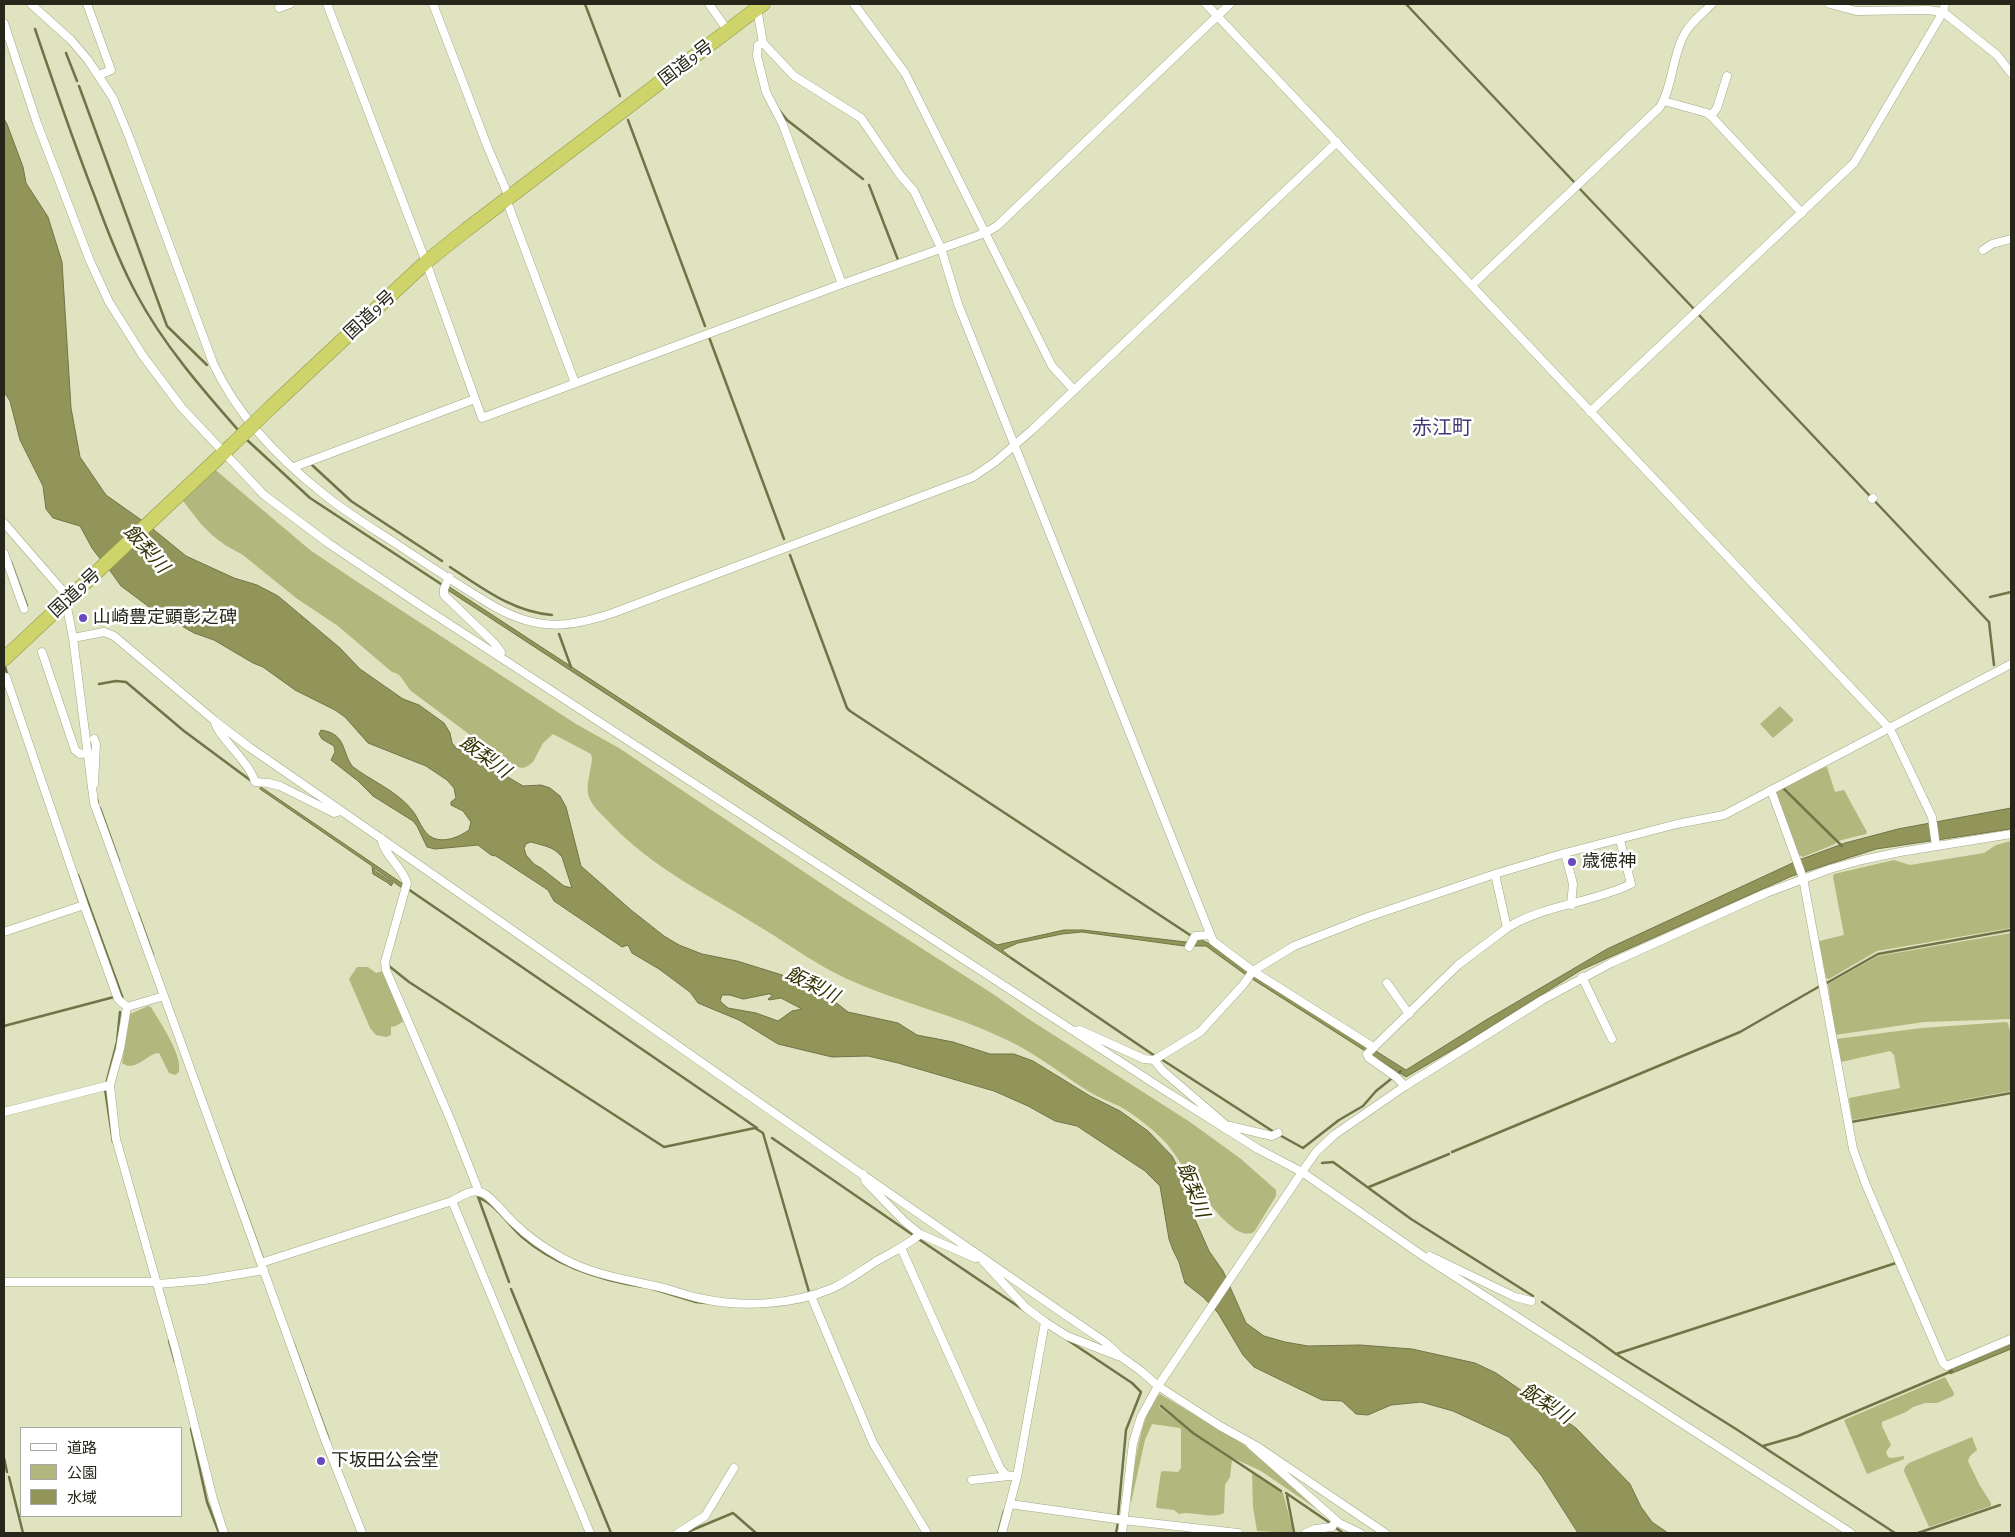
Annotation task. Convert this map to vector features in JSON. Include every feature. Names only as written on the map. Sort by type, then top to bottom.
[{"type":"highway","name":"国道9号","points":[[4,658],[426,262],[507,198],[728,31],[759,5]]},
{"type":"street","points":[[31,4],[70,40],[99,75],[113,98],[219,377],[245,416],[263,438],[338,505],[495,607],[517,618],[549,626],[586,621],[653,599],[961,483],[989,466],[1074,390],[1337,142]]},
{"type":"street","points":[[87,4],[111,70],[99,75]]},
{"type":"street","points":[[279,8],[290,4]]},
{"type":"street","points":[[327,4],[426,262],[482,418],[842,284],[986,233],[997,226],[1230,4]]},
{"type":"street","points":[[433,4],[504,189],[575,383]]},
{"type":"street","points":[[709,4],[728,31]]},
{"type":"street","points":[[854,4],[905,73],[1052,366],[1074,390]]},
{"type":"street","points":[[1206,4],[1890,729],[1932,822],[1936,844]]},
{"type":"street","points":[[1472,285],[1660,107],[1664,101],[1671,71],[1684,33],[1712,4]]},
{"type":"street","points":[[1830,4],[1856,11],[1944,8],[1997,55],[2011,71]]},
{"type":"street","points":[[759,5],[763,43],[794,76],[861,118],[900,174],[918,196],[941,248],[958,304],[1216,945],[1251,974],[1371,1050]]},
{"type":"street","points":[[1590,412],[1854,163],[1944,8]]},
{"type":"street","points":[[4,23],[55,172],[90,261],[109,302],[143,356],[170,393],[264,495],[328,543],[500,656],[1075,1032],[1300,1174],[1423,1256],[1851,1533]]},
{"type":"street","points":[[763,43],[758,45],[757,56],[766,92],[783,125],[842,284]]},
{"type":"street","points":[[1711,116],[1717,108],[1727,76]]},
{"type":"street","points":[[1664,101],[1707,113],[1711,116],[1802,213]]},
{"type":"street","points":[[1983,250],[1992,244],[2011,239]]},
{"type":"street","points":[[294,467],[474,399]]},
{"type":"street","points":[[4,523],[69,598],[72,638],[94,803],[324,1437],[362,1533]]},
{"type":"street","points":[[4,553],[24,609]]},
{"type":"street","points":[[449,577],[444,588],[444,595],[494,643],[501,652],[500,656]]},
{"type":"street","points":[[72,638],[104,632],[114,636],[215,721],[341,812],[1105,1342],[1158,1386],[1220,1426],[1246,1440],[1385,1533]]},
{"type":"street","points":[[42,652],[75,750],[80,754],[87,753]]},
{"type":"street","points":[[1154,1060],[1204,1028],[1251,974],[1294,946],[1363,919],[1495,874],[1565,853],[1677,824],[1724,815],[2011,664]]},
{"type":"street","points":[[6,677],[118,999],[127,1007]]},
{"type":"street","points":[[215,721],[217,730],[249,768],[255,782],[274,784],[334,813],[341,812]]},
{"type":"street","points":[[93,794],[95,773],[94,739]]},
{"type":"street","points":[[1771,790],[1802,876],[1853,1149],[1942,1363],[1947,1366],[2011,1339]]},
{"type":"street","points":[[1122,1533],[1133,1443],[1141,1417],[1163,1378],[1300,1174],[1316,1152],[1334,1135],[1405,1086],[1542,1000],[1582,978],[1802,876],[1862,860],[1936,844],[2011,834]]},
{"type":"street","points":[[381,838],[383,846],[407,884],[385,962],[386,970],[451,1121],[479,1192]]},
{"type":"street","points":[[1405,1086],[1370,1058],[1371,1050],[1458,966],[1507,928],[1518,921],[1630,884],[1620,840]]},
{"type":"street","points":[[1565,853],[1574,884],[1571,905]]},
{"type":"street","points":[[1495,874],[1507,928]]},
{"type":"street","points":[[4,932],[84,904]]},
{"type":"street","points":[[1192,941],[1210,934]]},
{"type":"street","points":[[1582,978],[1612,1039]]},
{"type":"street","points":[[1387,983],[1410,1014]]},
{"type":"street","points":[[127,1007],[164,996]]},
{"type":"street","points":[[127,1007],[120,1049],[110,1085],[116,1138],[193,1416],[213,1499],[224,1533]]},
{"type":"street","points":[[1075,1032],[1080,1030],[1135,1055],[1154,1060],[1163,1071],[1226,1127],[1265,1134],[1276,1134]]},
{"type":"street","points":[[4,1112],[110,1085]]},
{"type":"street","points":[[862,1173],[866,1182],[920,1234],[975,1258],[981,1257]]},
{"type":"street","points":[[4,1282],[157,1283],[204,1280],[263,1267],[452,1201],[466,1193],[479,1192],[488,1197],[514,1223],[546,1249],[576,1265],[613,1278],[657,1286],[700,1298],[744,1303],[782,1301],[811,1296],[835,1286],[901,1248],[920,1234]]},
{"type":"street","points":[[452,1201],[590,1533]]},
{"type":"street","points":[[901,1248],[1000,1468],[1004,1473],[1013,1477]]},
{"type":"street","points":[[1423,1256],[1427,1254],[1515,1297],[1531,1301]]},
{"type":"street","points":[[981,1257],[985,1265],[1025,1307],[1045,1322],[1067,1336],[1120,1356]]},
{"type":"street","points":[[811,1296],[873,1443],[927,1533]]},
{"type":"street","points":[[1002,1533],[1010,1504],[1013,1477],[1045,1322]]},
{"type":"street","points":[[1246,1440],[1333,1527]]},
{"type":"street","points":[[678,1533],[705,1516],[734,1468]]},
{"type":"street","points":[[972,1480],[1013,1477]]},
{"type":"street","points":[[1010,1504],[1123,1520],[1177,1530],[1238,1533]]},
{"type":"street","points":[[1306,1533],[1315,1529],[1333,1527],[1360,1533]]},
{"type":"green space","points":[[212,467],[310,550],[353,579],[576,724],[619,748],[840,896],[1190,1122],[1241,1159],[1276,1190],[1276,1196],[1254,1232],[1244,1233],[1232,1227],[1219,1215],[1166,1143],[1150,1128],[1119,1106],[1088,1091],[1016,1044],[965,1022],[885,994],[835,973],[662,867],[625,838],[592,804],[588,793],[591,754],[553,734],[543,743],[533,762],[528,766],[523,768],[512,766],[411,691],[399,675],[392,672],[338,626],[296,598],[243,555],[212,535],[180,497]]},
{"type":"green space","points":[[1780,706],[1793,721],[1773,738],[1760,724]]},
{"type":"green space","points":[[1827,767],[1835,792],[1844,790],[1867,832],[1866,834],[1838,841],[1784,788],[1784,786]]},
{"type":"green space","points":[[1781,788],[1836,841],[1835,844],[1803,857],[1799,855],[1774,793]]},
{"type":"green space","points":[[2011,841],[2011,928],[1877,951],[1829,979],[1826,978],[1819,941],[1844,935],[1834,874],[1894,860],[1910,865],[1984,853],[1996,845]]},
{"type":"green space","points":[[2011,933],[2011,1019],[1924,1022],[1835,1035],[1828,984],[1878,956]]},
{"type":"green space","points":[[357,967],[368,967],[376,973],[383,971],[404,1021],[391,1027],[391,1035],[386,1037],[376,1035],[370,1028],[349,979]]},
{"type":"green space","points":[[148,1006],[151,1007],[174,1047],[179,1064],[179,1072],[175,1075],[169,1073],[159,1053],[132,1066],[122,1063],[130,1014]]},
{"type":"green space","points":[[2008,1023],[2011,1035],[2011,1091],[1852,1120],[1849,1098],[1900,1088],[1894,1055],[1890,1051],[1841,1062],[1839,1060],[1836,1039],[1922,1028]]},
{"type":"green space","points":[[1945,1377],[1954,1393],[1953,1396],[1937,1403],[1925,1403],[1913,1407],[1882,1422],[1891,1445],[1886,1452],[1888,1457],[1904,1456],[1904,1459],[1867,1474],[1844,1420]]},
{"type":"green space","points":[[1160,1394],[1243,1444],[1324,1514],[1261,1471],[1233,1458],[1193,1432],[1161,1405],[1159,1407],[1193,1434],[1232,1460],[1230,1477],[1225,1485],[1224,1513],[1213,1516],[1190,1513],[1179,1514],[1174,1510],[1157,1508],[1161,1472],[1178,1472],[1181,1468],[1181,1430],[1180,1428],[1152,1424],[1145,1440],[1131,1503],[1135,1462],[1142,1429],[1153,1402]]},
{"type":"green space","points":[[1972,1437],[1977,1450],[1970,1456],[1968,1461],[1991,1506],[1929,1527],[1904,1471],[1905,1467],[1909,1463]]},
{"type":"green space","points":[[1252,1472],[1283,1493],[1293,1531],[1291,1533],[1257,1531],[1253,1507]]},
{"type":"water","points":[[4,119],[23,167],[26,183],[48,217],[62,262],[71,408],[80,457],[106,495],[147,524],[104,564],[92,548],[80,526],[53,518],[46,509],[43,486],[20,440],[10,401],[4,392]]},
{"type":"water","name":"飯梨川","points":[[148,525],[186,556],[234,578],[257,585],[278,596],[340,648],[360,669],[403,699],[419,705],[444,723],[450,733],[452,743],[457,749],[481,754],[496,770],[523,786],[541,785],[550,788],[560,796],[566,807],[581,866],[631,910],[664,936],[679,945],[702,954],[737,961],[782,975],[829,997],[848,1012],[898,1023],[917,1035],[953,1042],[990,1054],[1014,1054],[1033,1061],[1090,1096],[1120,1111],[1148,1131],[1172,1156],[1189,1193],[1193,1215],[1209,1251],[1223,1271],[1246,1323],[1264,1336],[1285,1342],[1308,1346],[1360,1345],[1412,1349],[1475,1363],[1496,1373],[1576,1428],[1630,1484],[1641,1507],[1652,1522],[1668,1533],[1578,1533],[1541,1475],[1509,1437],[1453,1411],[1421,1402],[1391,1405],[1368,1415],[1356,1414],[1342,1401],[1322,1400],[1254,1367],[1243,1355],[1218,1313],[1203,1297],[1185,1283],[1179,1262],[1169,1239],[1160,1186],[1145,1171],[1077,1126],[1055,1121],[1028,1106],[994,1091],[868,1056],[832,1057],[778,1044],[739,1020],[698,1003],[690,992],[659,969],[632,953],[628,945],[622,947],[554,901],[548,890],[478,845],[435,849],[427,847],[413,821],[373,796],[358,781],[331,760],[335,752],[334,746],[322,739],[319,734],[321,730],[335,735],[342,743],[352,766],[399,797],[412,810],[429,836],[442,840],[461,835],[469,830],[471,822],[463,811],[451,805],[451,802],[456,798],[454,788],[447,780],[426,766],[368,743],[345,717],[335,710],[295,690],[263,667],[214,640],[194,633],[152,609],[121,586],[106,565]],"holes":[[[531,842],[552,848],[559,853],[572,888],[564,886],[534,864],[526,855],[524,848],[526,844]],[[769,994],[773,995],[769,1000],[781,998],[802,1009],[792,1011],[778,1021],[756,1013],[728,1008],[720,1001],[722,995],[743,999]]]},
{"type":"water","points":[[448,586],[997,945],[1064,930],[1083,930],[1186,942],[1192,942],[1197,938],[1208,943],[1239,965],[1406,1070],[1486,1020],[1607,949],[1799,860],[1845,843],[1898,829],[2011,808],[2011,829],[1876,849],[1792,876],[1581,970],[1473,1038],[1406,1077],[1246,975],[1206,946],[1184,946],[1082,932],[1062,934],[1018,943],[1002,950],[1022,966],[446,589]]},
{"type":"water","points":[[261,787],[405,886],[402,888],[374,868],[374,870],[393,883],[391,886],[373,874],[372,866],[260,789]]},
{"type":"water","points":[[2011,1345],[2011,1349],[1950,1374],[1949,1371]]},
{"type":"waterway","points":[[585,4],[620,96]]},
{"type":"waterway","points":[[1406,4],[1574,182]]},
{"type":"waterway","points":[[35,29],[87,176],[114,247],[131,283],[147,313],[171,348],[239,431]]},
{"type":"waterway","points":[[66,53],[77,81]]},
{"type":"waterway","points":[[79,86],[167,326],[207,365]]},
{"type":"waterway","points":[[779,110],[787,120],[863,179]]},
{"type":"waterway","points":[[628,120],[705,326]]},
{"type":"waterway","points":[[869,185],[898,260]]},
{"type":"waterway","points":[[1579,188],[1694,309]]},
{"type":"waterway","points":[[1699,315],[1989,622],[1994,665]]},
{"type":"waterway","points":[[709,337],[784,539]]},
{"type":"waterway","points":[[246,439],[310,498],[444,586]]},
{"type":"waterway","points":[[312,465],[351,501],[442,561]]},
{"type":"waterway","points":[[790,555],[847,708],[850,711],[1193,937]]},
{"type":"waterway","points":[[11,562],[27,606]]},
{"type":"waterway","points":[[450,567],[498,598],[524,609],[552,615]]},
{"type":"waterway","points":[[1990,597],[2011,592]]},
{"type":"waterway","points":[[559,634],[571,667]]},
{"type":"waterway","points":[[4,663],[8,677]]},
{"type":"waterway","points":[[99,684],[116,681],[126,682],[184,731],[250,780]]},
{"type":"waterway","points":[[1782,787],[1842,846]]},
{"type":"waterway","points":[[97,799],[98,803]]},
{"type":"waterway","points":[[100,808],[119,861]]},
{"type":"waterway","points":[[78,875],[123,999]]},
{"type":"waterway","points":[[408,889],[757,1128]]},
{"type":"waterway","points":[[138,913],[153,955]]},
{"type":"waterway","points":[[1825,984],[1878,954],[2011,930]]},
{"type":"waterway","points":[[1011,958],[1155,1056]]},
{"type":"waterway","points":[[389,966],[409,982],[664,1147],[755,1128],[763,1133],[809,1292]]},
{"type":"waterway","points":[[1452,1152],[1740,1032],[1820,986]]},
{"type":"waterway","points":[[4,1026],[114,997]]},
{"type":"waterway","points":[[106,1084],[117,1042],[120,1012]]},
{"type":"waterway","points":[[1161,1059],[1274,1132],[1303,1148],[1339,1120],[1363,1106],[1376,1091],[1401,1071]]},
{"type":"waterway","points":[[105,1089],[113,1142]]},
{"type":"waterway","points":[[1851,1122],[2011,1093]]},
{"type":"waterway","points":[[772,1138],[913,1235]]},
{"type":"waterway","points":[[1369,1187],[1449,1154]]},
{"type":"waterway","points":[[227,1160],[263,1259]]},
{"type":"waterway","points":[[1322,1163],[1333,1162],[1411,1219],[1533,1296]]},
{"type":"waterway","points":[[477,1194],[509,1282]]},
{"type":"waterway","points":[[479,1198],[491,1205],[522,1237],[549,1256],[594,1276],[643,1287]]},
{"type":"waterway","points":[[920,1240],[1025,1311]]},
{"type":"waterway","points":[[1616,1354],[1896,1263]]},
{"type":"waterway","points":[[511,1289],[611,1533]]},
{"type":"waterway","points":[[653,1289],[705,1303]]},
{"type":"waterway","points":[[1542,1302],[1616,1354],[1736,1429],[1895,1533]]},
{"type":"waterway","points":[[1066,1339],[1132,1383],[1141,1392],[1126,1430],[1118,1516]]},
{"type":"waterway","points":[[169,1341],[175,1362]]},
{"type":"waterway","points":[[293,1342],[329,1440]]},
{"type":"waterway","points":[[1763,1446],[1798,1436],[1952,1371]]},
{"type":"waterway","points":[[1161,1406],[1193,1433],[1281,1491]]},
{"type":"waterway","points":[[191,1429],[207,1502],[219,1533]]},
{"type":"waterway","points":[[4,1458],[7,1472]]},
{"type":"waterway","points":[[9,1477],[23,1533]]},
{"type":"waterway","points":[[1286,1493],[1330,1523]]},
{"type":"waterway","points":[[1287,1496],[1294,1532]]},
{"type":"waterway","points":[[1918,1533],[2000,1505]]},
{"type":"waterway","points":[[998,1533],[1004,1511]]},
{"type":"waterway","points":[[685,1533],[733,1513],[756,1533]]},
{"type":"waterway","points":[[1116,1533],[1118,1523]]},
{"type":"waterway","points":[[1336,1528],[1343,1533]]},
{"type":"place","name":"山崎豊定顕彰之碑","points":[[83,618]]},
{"type":"place","name":"歳徳神","points":[[1572,862]]},
{"type":"place","name":"下坂田公会堂","points":[[321,1461]]},
{"type":"district","name":"赤江町","points":[[1442,428]]}]
